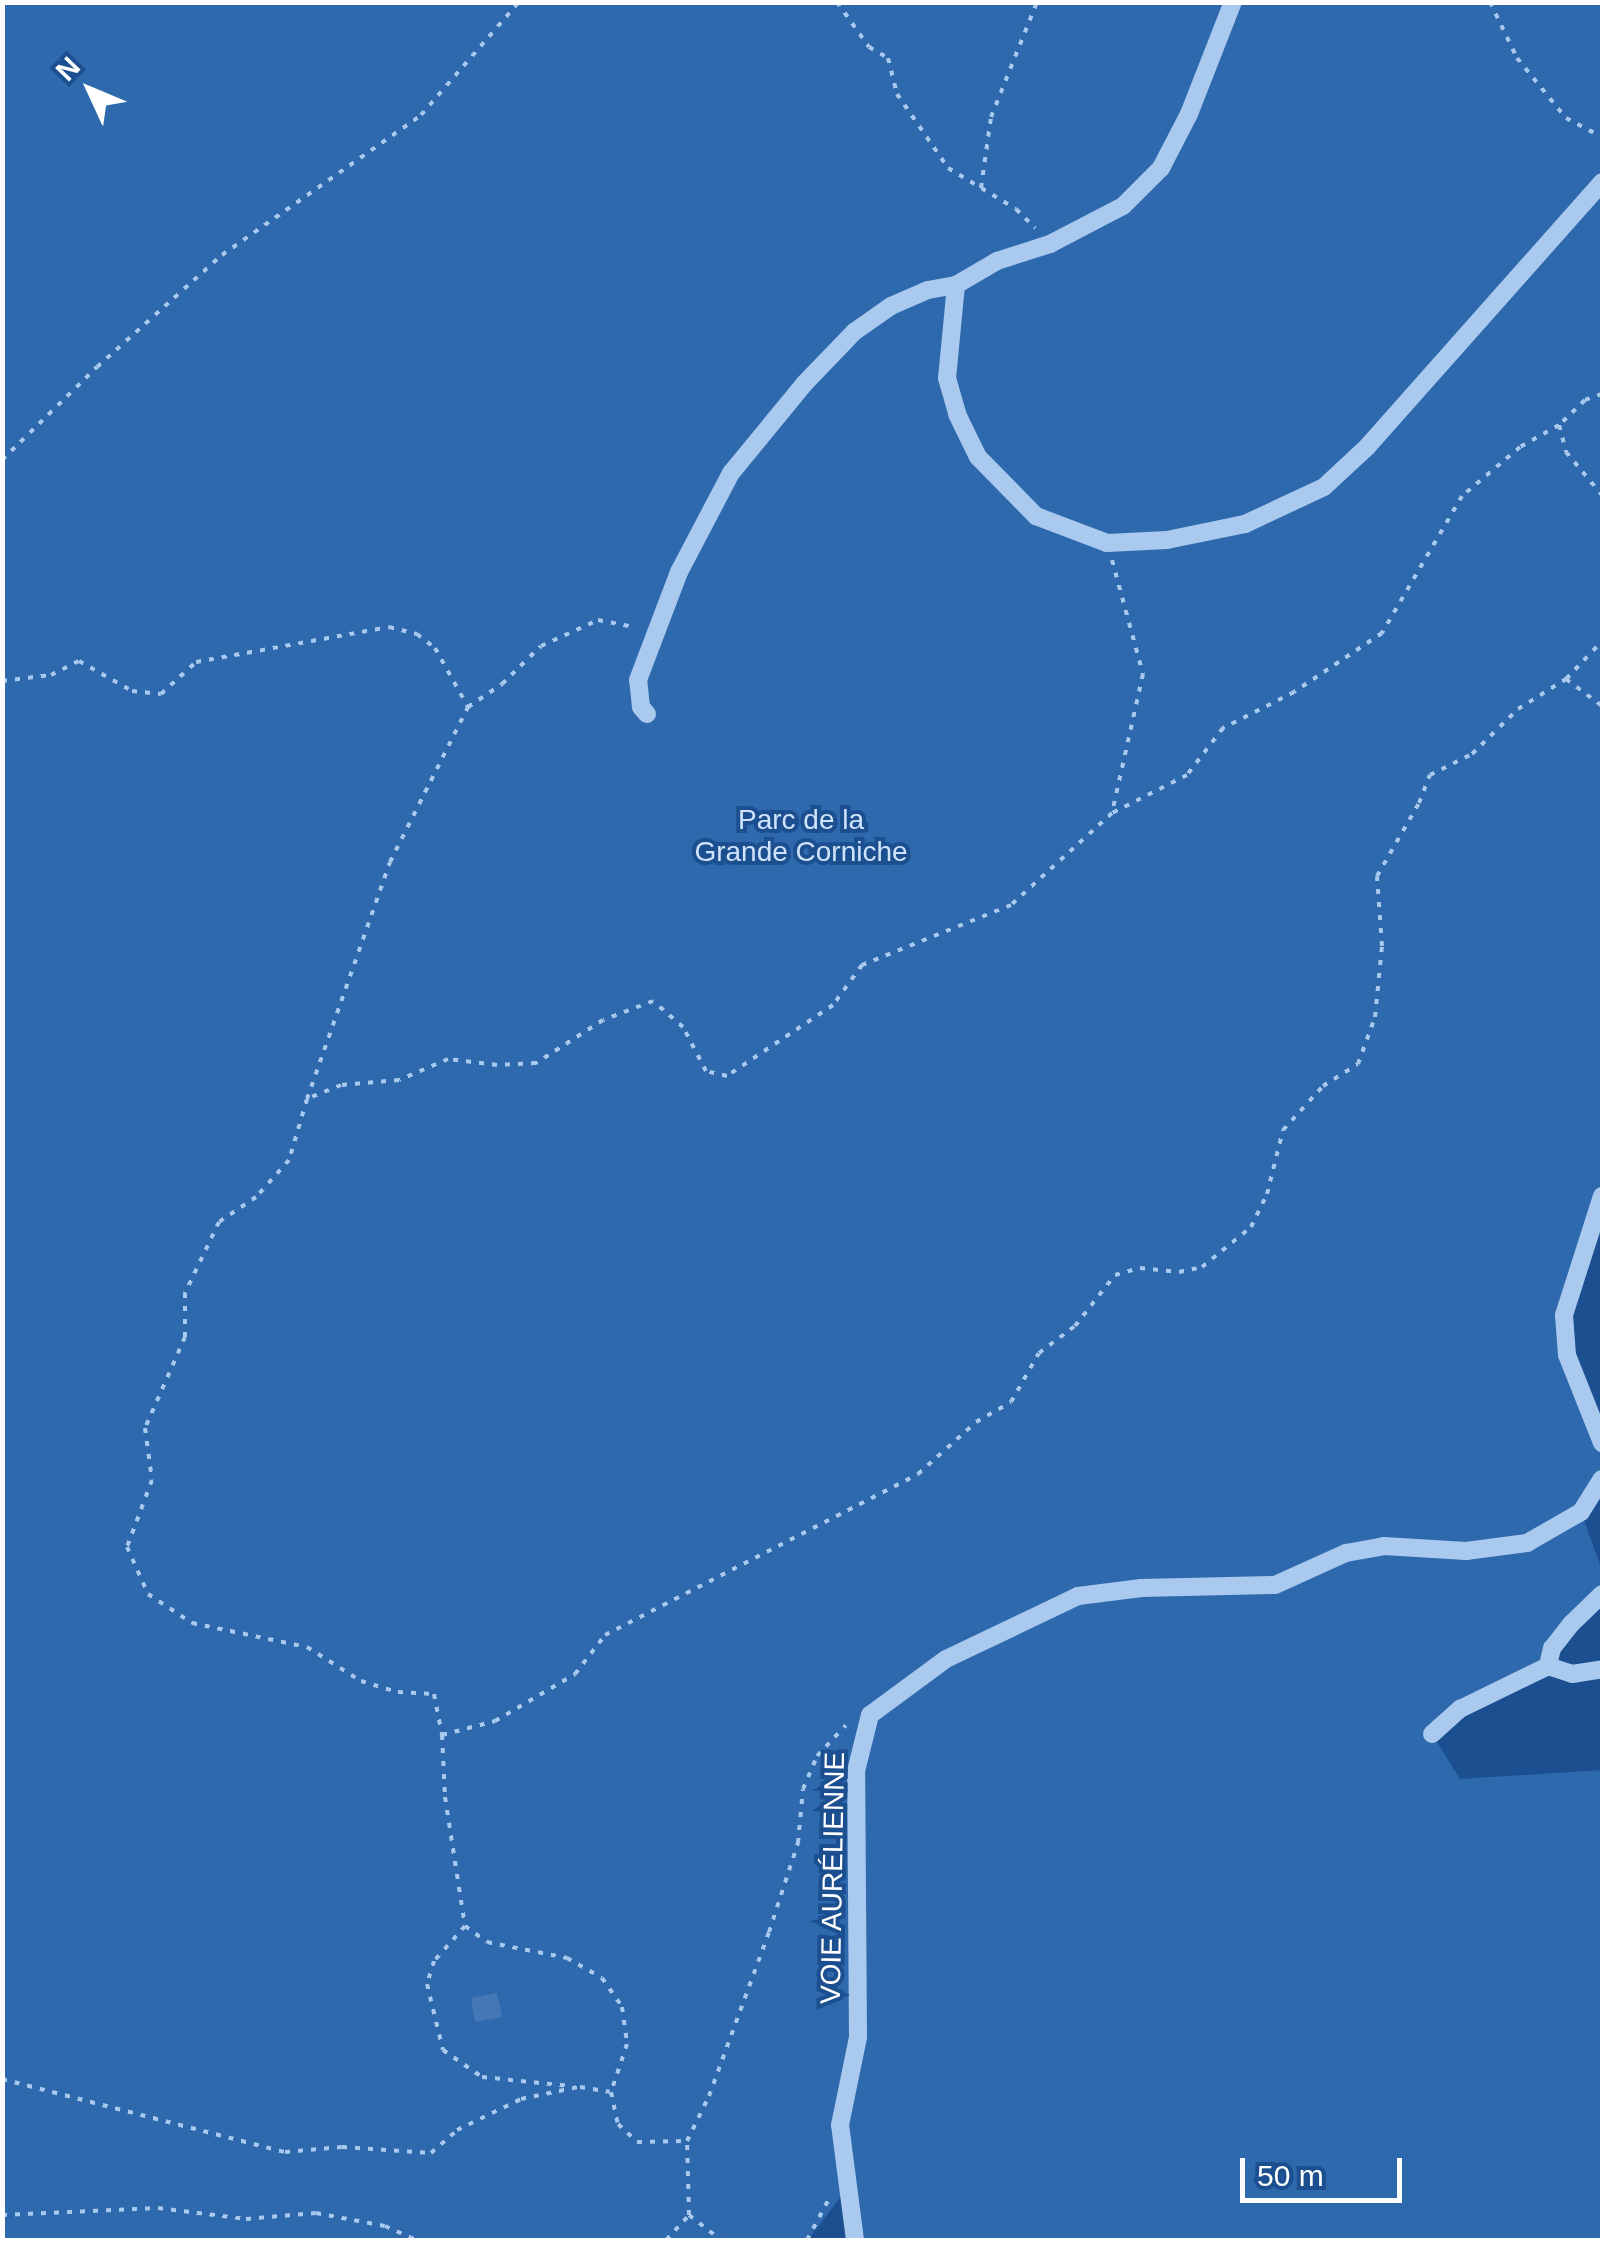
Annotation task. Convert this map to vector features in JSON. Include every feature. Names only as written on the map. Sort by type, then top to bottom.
[{"type":"street","points":[[647,714],[641,706],[638,680],[679,572],[731,473],[804,384],[854,332],[890,306],[928,290],[956,285],[997,261],[1050,244],[1122,206],[1161,168],[1189,114],[1233,2]]},
{"type":"street","points":[[956,285],[948,378],[956,414],[978,458],[1036,516],[1107,543],[1167,540],[1245,524],[1324,486],[1367,447],[1602,182]]},
{"type":"street","points":[[1602,1196],[1564,1314],[1567,1355],[1602,1443]]},
{"type":"street","name":"VOIE AURÉLIENNE","points":[[854,2240],[840,2125],[858,2037],[856,1771],[870,1715],[946,1659],[1078,1596],[1141,1588],[1275,1585],[1346,1554],[1384,1546],[1466,1551],[1528,1544],[1580,1512],[1602,1479]]},
{"type":"street","points":[[1432,1734],[1460,1709],[1548,1666],[1562,1636],[1602,1594]]},
{"type":"street","points":[[1548,1666],[1572,1674],[1602,1669]]},
{"type":"path","points":[[2,460],[222,254],[421,115],[519,2]]},
{"type":"path","points":[[838,2],[869,47],[888,58],[896,94],[948,168],[1016,209],[1050,244]]},
{"type":"path","points":[[981,188],[991,117],[1036,2]]},
{"type":"path","points":[[1490,2],[1517,58],[1566,118],[1602,137]]},
{"type":"path","points":[[308,1099],[341,1085],[399,1080],[448,1059],[497,1065],[536,1063],[604,1020],[653,1001],[683,1027],[706,1070],[727,1076],[833,1006],[862,965],[1012,904],[1112,813],[1187,775],[1223,728],[1294,692],[1382,633],[1462,496],[1520,447],[1559,425],[1585,400],[1602,394]]},
{"type":"path","points":[[1559,425],[1566,452],[1602,495]]},
{"type":"path","points":[[1107,543],[1143,674],[1112,813]]},
{"type":"path","points":[[656,636],[629,624],[598,620],[541,646],[502,684],[468,707],[390,862],[289,1160],[256,1198],[219,1222],[185,1293],[185,1337],[145,1428],[152,1480],[128,1546],[148,1594],[192,1624],[307,1647],[361,1681],[398,1692],[434,1694],[442,1735],[444,1797],[465,1926],[487,1942],[567,1958],[602,1978],[622,2008],[627,2044],[611,2092],[618,2124],[637,2142],[687,2141]]},
{"type":"path","points":[[2,681],[50,675],[79,662],[132,690],[156,695],[170,690],[196,662],[389,627],[417,634],[435,648],[468,707]]},
{"type":"path","points":[[442,1735],[495,1721],[575,1674],[606,1635],[918,1474],[976,1422],[1011,1402],[1039,1353],[1075,1326],[1115,1274],[1140,1268],[1179,1272],[1202,1267],[1252,1227],[1267,1194],[1283,1130],[1324,1086],[1358,1064],[1374,1016],[1382,946],[1377,876],[1419,803],[1430,775],[1472,754],[1518,710],[1566,678],[1602,641]]},
{"type":"path","points":[[1566,678],[1602,706]]},
{"type":"path","points":[[666,2240],[689,2214],[687,2141],[709,2096],[769,1932],[798,1843],[803,1789],[817,1756],[840,1728],[870,1715]]},
{"type":"path","points":[[465,1926],[434,1961],[426,1984],[443,2050],[482,2077],[611,2092]]},
{"type":"path","points":[[2,2079],[285,2152],[342,2147],[432,2153],[457,2130],[521,2099],[578,2087]]},
{"type":"path","points":[[807,2240],[829,2198],[848,2186]]},
{"type":"path","points":[[2,2215],[158,2208],[246,2219],[316,2213],[385,2226],[417,2240]]},
{"type":"path","points":[[689,2214],[721,2240]]},
{"type":"green space","name":"Parc de la Grande Corniche","points":[[3,3],[1602,3],[1602,1196],[1564,1315],[1602,1443],[1602,1479],[1581,1512],[1602,1570],[1602,1594],[1548,1666],[1432,1734],[1460,1779],[1602,1770],[1602,2240],[852,2240],[848,2187],[808,2240],[3,2240]]},
{"type":"building","points":[[497,1993],[502,2017],[475,2022],[471,1998]]}]
